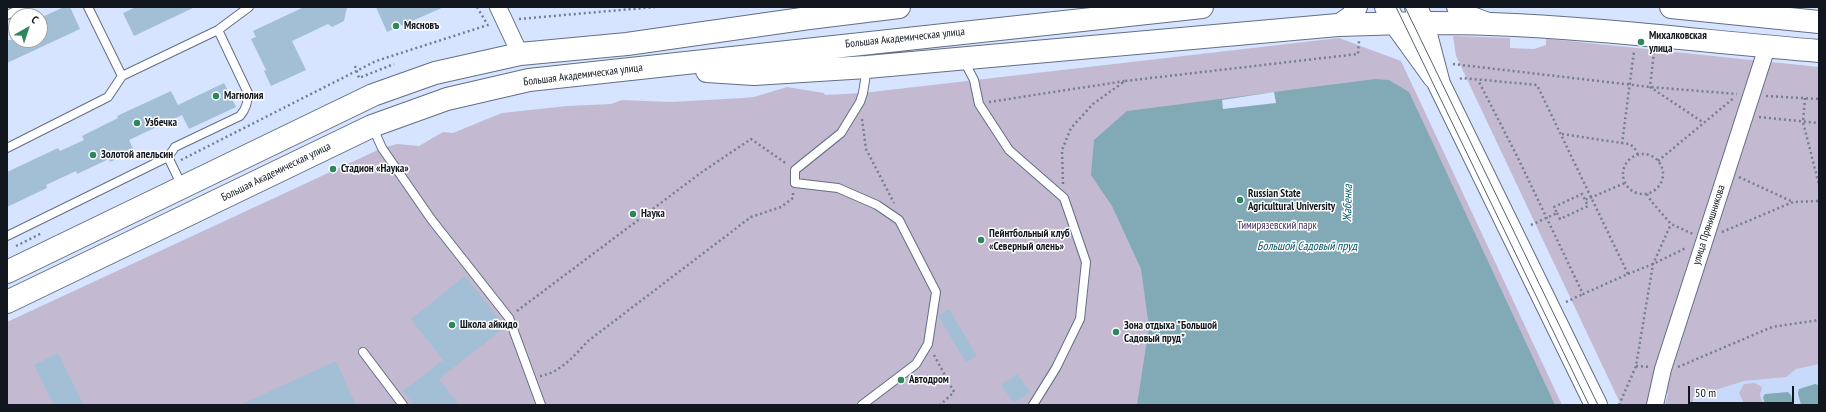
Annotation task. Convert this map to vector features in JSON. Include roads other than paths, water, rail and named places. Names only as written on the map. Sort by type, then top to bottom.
[{"type":"main road","points":[[627,44],[781,7]]},
{"type":"main road","points":[[7,272],[373,95],[435,73],[520,54],[627,44],[809,18],[899,7]]},
{"type":"main road","name":"Большая Академическая улица","points":[[7,302],[372,126],[447,100],[530,80],[1202,7]]},
{"type":"main road","points":[[1671,7],[1819,22]]},
{"type":"main road","points":[[642,67],[754,74],[867,67],[1338,25],[1390,15],[1419,15],[1490,24],[1642,34],[1819,51]]},
{"type":"main road","points":[[1390,15],[1439,84],[1596,405]]},
{"type":"main road","points":[[1419,15],[1439,84]]},
{"type":"street","points":[[1338,25],[1351,16],[1357,7]]},
{"type":"street","points":[[1457,7],[1469,16],[1490,24]]},
{"type":"street","points":[[501,14],[520,54]]},
{"type":"street","name":"улица Прянишникова","points":[[1655,405],[1663,369],[1767,47]]},
{"type":"lane","points":[[7,15],[24,7]]},
{"type":"lane","points":[[88,7],[122,76]]},
{"type":"lane","points":[[7,148],[108,97],[122,76],[218,30],[249,7]]},
{"type":"lane","points":[[7,236],[170,161],[175,147],[240,116],[246,109],[248,93],[218,30]]},
{"type":"lane","points":[[962,59],[974,80],[979,104],[1009,150],[1064,198],[1086,262],[1080,319],[1056,368],[1033,405]]},
{"type":"lane","points":[[862,405],[909,371],[916,364],[928,344],[936,292],[900,220],[877,205],[838,188],[795,183],[795,170],[841,133],[860,102],[867,67]]},
{"type":"lane","points":[[372,126],[382,148],[431,219],[509,318],[541,405]]},
{"type":"lane","points":[[170,161],[183,186]]},
{"type":"lane","points":[[363,352],[403,405]]},
{"type":"water","name":"Большой Садовый пруд","points":[[1375,79],[1389,80],[1409,92],[1555,405],[1137,405],[1149,327],[1141,269],[1112,206],[1091,175],[1094,140],[1127,111]]},
{"type":"water","points":[[1815,384],[1819,385],[1819,405],[1801,405],[1798,393],[1799,389]]},
{"type":"water","points":[[1788,392],[1791,395],[1793,405],[1765,405],[1763,397],[1765,394]]},
{"type":"tram line","points":[[1396,7],[1589,405]]},
{"type":"tram line","points":[[1405,7],[1598,405]]},
{"type":"place","name":"Мясновъ","points":[[396,26]]},
{"type":"place","name":"Михалковская улица","points":[[1641,42]]},
{"type":"place","name":"Магнолия","points":[[216,96]]},
{"type":"place","name":"Узбечка","points":[[137,123]]},
{"type":"place","name":"Золотой апельсин","points":[[93,155]]},
{"type":"place","name":"Стадион «Наука»","points":[[333,169]]},
{"type":"place","name":"Russian State Agricultural University","points":[[1240,200]]},
{"type":"place","name":"Наука","points":[[633,214]]},
{"type":"place","name":"Пейнтбольный клуб «Северный олень»","points":[[981,240]]},
{"type":"place","name":"Школа айкидо","points":[[452,325]]},
{"type":"place","name":"Зона отдыха \"Большой Садовый пруд\"","points":[[1116,332]]},
{"type":"place","name":"Автодром","points":[[901,380]]},
{"type":"water label","name":"Жабенка","points":[[1348,203]]},
{"type":"park label","name":"Тимирязевский парк","points":[[1277,226]]}]
